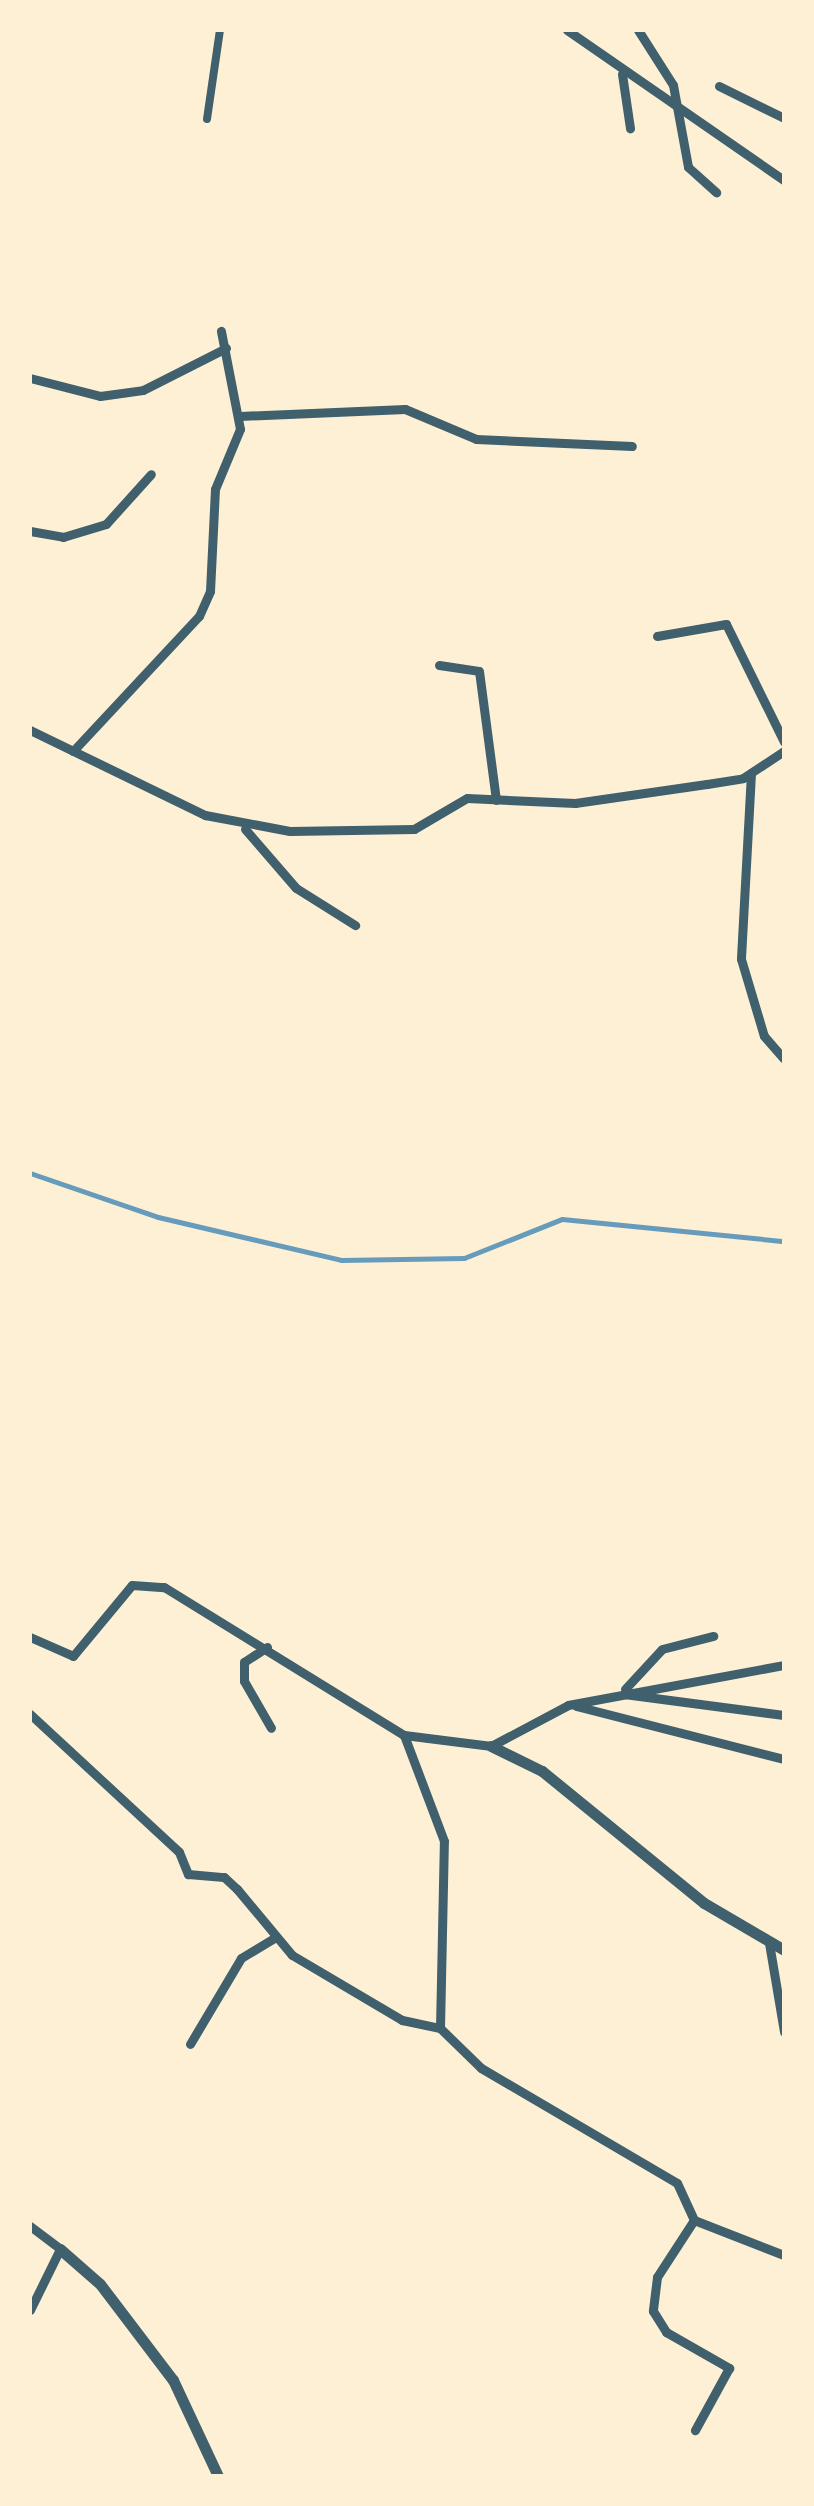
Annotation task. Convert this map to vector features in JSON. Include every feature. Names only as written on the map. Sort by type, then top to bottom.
[{"type":"street","points":[[207,119],[220,30]]},
{"type":"street","points":[[567,30],[622,74],[784,180]]},
{"type":"street","points":[[638,30],[680,113],[688,167],[716,192]]},
{"type":"street","points":[[622,74],[630,128]]},
{"type":"street","points":[[719,86],[784,118]]},
{"type":"street","points":[[73,751],[198,616],[210,591],[215,490],[240,416],[221,331]]},
{"type":"street","points":[[30,378],[100,396],[142,390],[226,348]]},
{"type":"street","points":[[240,416],[406,409],[476,439],[632,446]]},
{"type":"street","points":[[30,532],[63,536],[106,524],[151,474]]},
{"type":"street","points":[[657,636],[726,624],[784,742]]},
{"type":"street","points":[[439,665],[479,670],[496,800]]},
{"type":"street","points":[[30,730],[245,829],[414,829],[445,806],[496,800],[575,804],[752,773],[784,751]]},
{"type":"street","points":[[752,773],[741,959],[764,1036],[784,1059]]},
{"type":"street","points":[[245,829],[296,888],[355,925]]},
{"type":"street","points":[[30,1637],[73,1656],[132,1585],[164,1586],[404,1735],[492,1746],[542,1771],[704,1903],[784,1950]]},
{"type":"street","points":[[620,1692],[662,1649],[713,1636]]},
{"type":"street","points":[[267,1647],[244,1662],[244,1681],[271,1728]]},
{"type":"street","points":[[492,1746],[568,1705],[620,1692],[784,1665]]},
{"type":"street","points":[[620,1692],[784,1715]]},
{"type":"street","points":[[568,1705],[644,1716],[784,1759]]},
{"type":"street","points":[[30,1714],[179,1852],[188,1874],[224,1878],[237,1889],[274,1938],[402,2020],[440,2028],[481,2068],[677,2183],[694,2220],[784,2255]]},
{"type":"street","points":[[404,1735],[444,1841],[440,2028]]},
{"type":"street","points":[[190,2044],[241,1958],[274,1938]]},
{"type":"street","points":[[768,1944],[784,2032]]},
{"type":"street","points":[[694,2220],[657,2277],[652,2311],[666,2332],[729,2368],[695,2430]]},
{"type":"street","points":[[30,2226],[100,2284],[172,2380],[218,2476]]},
{"type":"street","points":[[30,2310],[60,2250]]},
{"type":"waterway","points":[[30,1173],[158,1217],[341,1260],[464,1258],[562,1219],[784,1241]]}]
